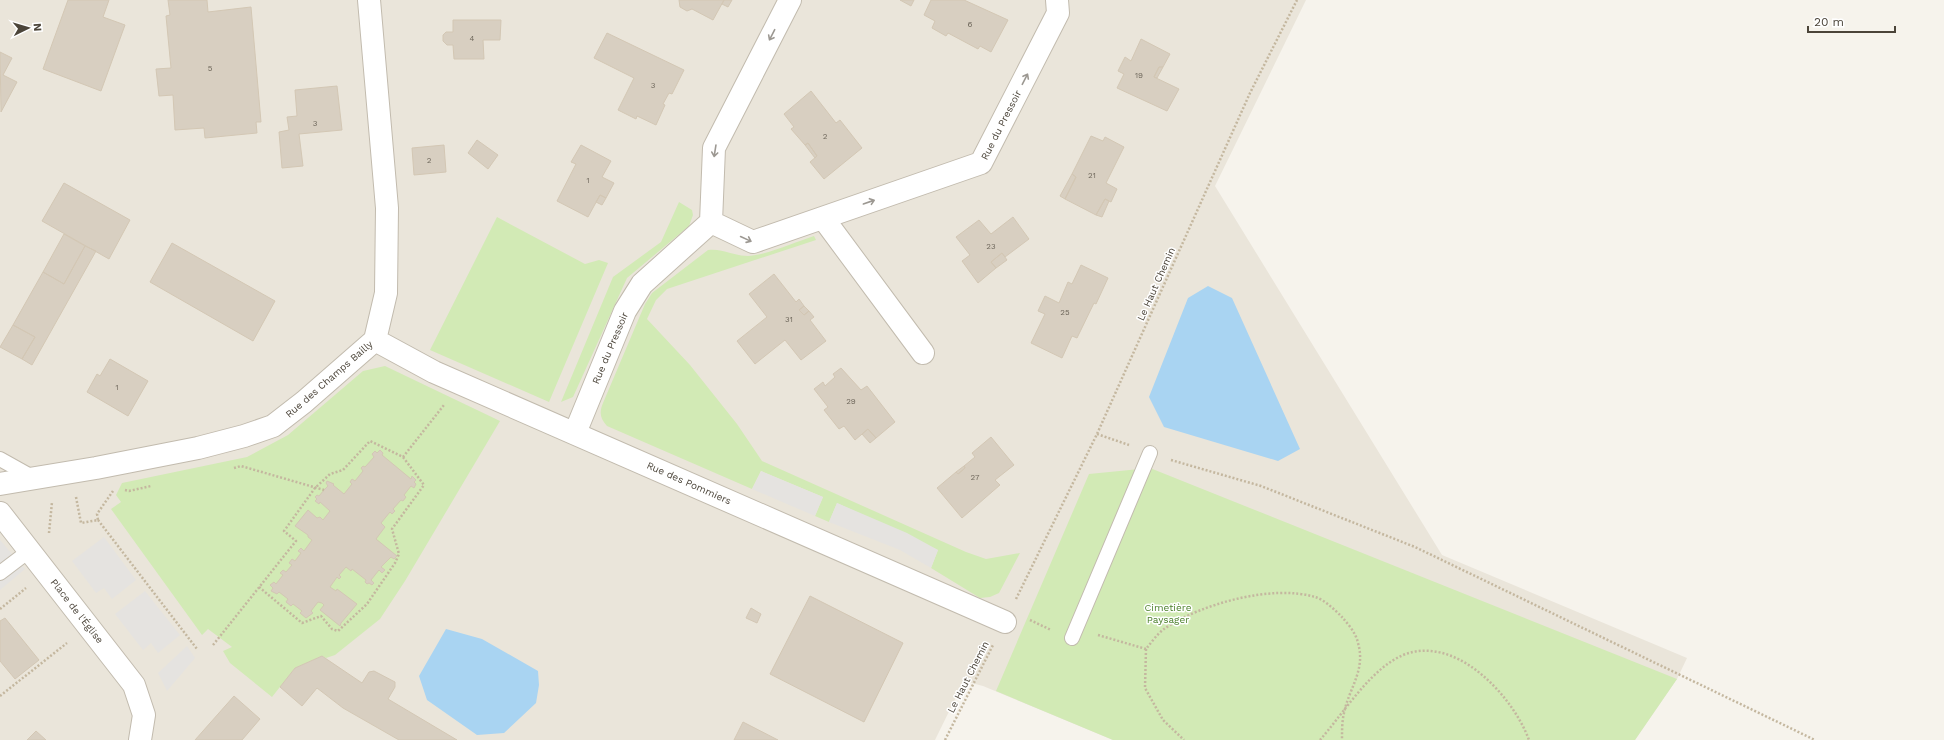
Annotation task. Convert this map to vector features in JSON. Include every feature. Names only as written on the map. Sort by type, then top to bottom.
[{"type":"street","name":"Rue des Champs Bailly","points":[[0,484],[198,448],[244,436],[274,426],[375,340],[386,293],[387,208],[369,0]]},
{"type":"street","points":[[711,222],[714,148],[790,0]]},
{"type":"street","name":"Rue du Pressoir","points":[[575,433],[625,312],[642,284],[711,222],[753,242],[981,163],[1058,13],[1057,0]]},
{"type":"street","points":[[823,218],[923,354]]},
{"type":"street","name":"Rue des Pommiers","points":[[375,340],[434,372],[1005,622]]},
{"type":"street","name":"Place de l'Église","points":[[0,513],[134,685],[144,715],[140,740]]},
{"type":"lane","points":[[1072,638],[1150,453]]},
{"type":"lane","points":[[0,459],[34,478]]},
{"type":"lane","points":[[0,574],[30,551]]},
{"type":"path","name":"Le Haut Chemin","points":[[1028,574],[1097,434],[1250,93],[1297,0]]},
{"type":"path","points":[[403,456],[460,383]]},
{"type":"path","points":[[212,645],[296,541],[284,530],[315,488],[330,474],[343,470],[370,441],[403,456],[424,485],[392,529],[399,554],[395,563],[367,604],[338,631],[332,629],[321,616],[302,622],[259,587]]},
{"type":"path","points":[[1167,459],[1262,486],[1415,547],[1815,740]]},
{"type":"path","points":[[226,470],[241,466],[324,490]]},
{"type":"path","points":[[122,489],[129,491],[159,484]]},
{"type":"path","points":[[116,487],[97,514],[98,520],[197,650]]},
{"type":"path","points":[[75,494],[81,523],[98,520]]},
{"type":"path","points":[[0,609],[27,587]]},
{"type":"path","points":[[1184,740],[1163,720],[1145,688],[1146,649],[1163,630],[1194,612],[1242,597],[1293,593],[1316,597],[1333,608],[1349,625],[1358,642],[1361,665],[1344,713],[1342,740]]},
{"type":"path","points":[[1029,620],[1072,638],[1100,634],[1146,649]]},
{"type":"path","name":"Le Haut Chemin","points":[[945,740],[1005,622]]},
{"type":"path","points":[[0,696],[70,641]]},
{"type":"path","points":[[1320,740],[1344,713],[1365,684],[1391,661],[1414,650],[1435,650],[1481,672],[1513,710],[1528,740]]},
{"type":"shaded area","points":[[0,0],[1306,0],[1215,186],[1442,555],[1687,658],[1677,679],[1635,740],[1113,740],[983,686],[964,681],[935,740],[0,740]]},
{"type":"shaded area","points":[[761,471],[823,497],[815,516],[752,489]]},
{"type":"shaded area","points":[[837,503],[907,533],[938,550],[931,568],[900,550],[829,522]]},
{"type":"shaded area","points":[[104,537],[136,580],[112,599],[104,588],[96,593],[72,561]]},
{"type":"shaded area","points":[[0,540],[25,569],[0,590]]},
{"type":"shaded area","points":[[145,591],[180,635],[158,653],[151,643],[143,650],[115,614]]},
{"type":"shaded area","points":[[187,646],[195,658],[167,691],[158,673]]},
{"type":"green space","points":[[679,202],[692,210],[693,215],[689,226],[627,278],[573,397],[561,402],[613,277],[661,242]]},
{"type":"green space","points":[[497,217],[585,264],[599,260],[608,263],[549,402],[430,350]]},
{"type":"green space","points":[[814,236],[816,240],[667,289],[656,300],[647,319],[690,365],[737,424],[762,461],[966,552],[986,559],[1020,553],[999,593],[990,597],[980,598],[931,568],[938,550],[837,503],[829,522],[815,516],[823,497],[761,471],[752,489],[607,426],[603,420],[601,410],[603,403],[645,304],[652,293],[708,250],[718,250],[743,256],[756,255]]},
{"type":"green space","points":[[385,366],[500,421],[405,581],[380,619],[335,655],[326,658],[322,656],[295,668],[272,697],[230,663],[223,651],[232,647],[208,629],[202,635],[111,509],[121,502],[116,495],[122,483],[247,457],[288,435],[363,371]]},
{"type":"green space","name":"Cimetière Paysager","points":[[1150,468],[1677,679],[1635,740],[1113,740],[996,691],[1089,474]]},
{"type":"water","points":[[1208,286],[1232,298],[1300,449],[1278,461],[1164,427],[1149,397],[1188,298]]},
{"type":"water","points":[[446,629],[482,639],[538,671],[539,685],[536,703],[504,733],[477,735],[427,700],[419,676]]},
{"type":"building","points":[[68,0],[109,0],[103,17],[125,25],[101,91],[43,69]]},
{"type":"building","points":[[168,0],[207,0],[208,12],[251,7],[261,122],[256,122],[257,133],[205,138],[204,128],[175,130],[173,95],[159,96],[156,69],[171,68],[166,16],[170,15]]},
{"type":"building","points":[[679,0],[724,0],[713,20],[692,9],[687,11],[680,7]]},
{"type":"building","points":[[724,0],[732,0],[728,7],[722,4]]},
{"type":"building","points":[[900,0],[914,0],[911,6]]},
{"type":"building","points":[[931,0],[964,0],[1008,20],[991,52],[980,46],[978,49],[948,33],[946,36],[932,28],[935,21],[924,15]]},
{"type":"building","points":[[453,20],[501,20],[500,40],[483,40],[484,59],[454,59],[453,45],[447,45],[443,41],[443,35],[446,32],[453,32]]},
{"type":"building","points":[[607,33],[684,70],[672,94],[669,93],[663,104],[665,105],[656,125],[637,116],[636,119],[618,110],[634,78],[594,58]]},
{"type":"building","points":[[1141,39],[1170,54],[1163,67],[1159,67],[1154,77],[1179,89],[1167,111],[1117,88],[1124,74],[1118,71],[1125,57],[1131,61]]},
{"type":"building","points":[[0,52],[12,58],[3,75],[17,82],[1,112]]},
{"type":"building","points":[[1159,67],[1163,67],[1157,78],[1154,77]]},
{"type":"building","points":[[337,86],[342,130],[299,134],[303,166],[282,168],[279,132],[289,130],[287,117],[297,116],[295,90]]},
{"type":"building","points":[[811,91],[836,123],[840,120],[862,148],[824,179],[810,162],[817,156],[808,143],[805,145],[791,129],[794,127],[784,114]]},
{"type":"building","points":[[1091,136],[1103,141],[1105,137],[1124,147],[1106,183],[1117,189],[1111,202],[1105,199],[1096,215],[1065,199],[1076,177],[1072,174]]},
{"type":"building","points":[[477,140],[498,155],[488,169],[468,153]]},
{"type":"building","points":[[808,143],[817,156],[815,158],[805,145]]},
{"type":"building","points":[[444,145],[446,172],[414,175],[412,148]]},
{"type":"building","points":[[581,145],[611,161],[602,177],[614,183],[606,198],[600,195],[588,217],[557,201],[576,164],[571,162]]},
{"type":"building","points":[[1072,174],[1076,177],[1065,199],[1060,196]]},
{"type":"building","points":[[64,183],[130,220],[109,259],[42,221]]},
{"type":"building","points":[[600,195],[606,198],[602,205],[596,202]]},
{"type":"building","points":[[1105,199],[1109,201],[1102,217],[1096,215]]},
{"type":"building","points":[[1013,217],[1029,239],[1005,257],[1002,253],[991,262],[996,268],[978,283],[962,261],[970,255],[956,237],[979,220],[991,234]]},
{"type":"building","points":[[64,234],[85,246],[64,284],[43,272]]},
{"type":"building","points":[[172,243],[275,301],[253,341],[150,282]]},
{"type":"building","points":[[85,246],[96,251],[32,365],[22,359],[35,337],[13,325],[43,272],[64,284]]},
{"type":"building","points":[[1002,253],[1007,260],[996,268],[991,262]]},
{"type":"building","points":[[1081,265],[1108,278],[1096,304],[1094,303],[1077,338],[1072,336],[1062,358],[1031,343],[1045,314],[1038,311],[1045,296],[1059,303],[1068,282],[1072,284]]},
{"type":"building","points":[[774,274],[796,302],[799,299],[804,306],[799,310],[804,315],[809,311],[814,317],[810,320],[826,341],[801,360],[785,340],[755,364],[737,341],[767,317],[749,294]]},
{"type":"building","points":[[804,306],[809,311],[804,315],[799,310]]},
{"type":"building","points":[[13,325],[35,337],[22,359],[0,347]]},
{"type":"building","points":[[110,359],[148,381],[128,416],[87,392],[97,374],[100,376]]},
{"type":"building","points":[[841,368],[861,390],[867,386],[895,422],[876,438],[868,429],[855,440],[844,426],[839,429],[824,410],[828,407],[814,389],[823,382],[825,386],[835,377],[833,374]]},
{"type":"building","points":[[868,429],[876,438],[870,443],[862,434]]},
{"type":"building","points":[[991,437],[1014,465],[995,480],[1000,485],[962,518],[937,488],[956,472],[958,474],[965,468],[964,466],[975,457],[972,453]]},
{"type":"building","points":[[380,450],[383,453],[382,455],[411,479],[412,476],[416,480],[414,482],[416,484],[414,488],[411,486],[404,495],[406,497],[403,501],[401,500],[393,509],[395,511],[392,514],[390,512],[381,523],[385,527],[376,539],[397,556],[394,559],[391,557],[381,567],[385,570],[382,573],[379,570],[371,580],[374,583],[372,585],[369,583],[367,584],[365,582],[366,580],[352,569],[351,571],[346,567],[339,575],[341,577],[339,579],[337,577],[330,587],[336,591],[337,589],[357,604],[340,626],[320,610],[324,605],[318,602],[311,611],[313,613],[306,618],[300,613],[302,611],[293,604],[291,606],[286,602],[288,599],[279,592],[277,594],[271,591],[273,588],[270,585],[274,582],[276,584],[283,575],[280,573],[283,570],[286,572],[292,565],[289,563],[292,559],[295,561],[301,553],[298,551],[301,548],[304,551],[312,540],[308,537],[308,535],[295,526],[308,510],[317,518],[320,517],[323,520],[330,511],[320,502],[319,504],[315,501],[317,499],[315,497],[317,495],[319,496],[328,486],[326,483],[327,481],[334,484],[333,485],[344,494],[352,484],[350,482],[352,479],[355,481],[363,471],[361,468],[363,466],[365,467],[374,457],[372,454],[375,451],[377,453]]},
{"type":"building","points":[[964,466],[965,468],[958,474],[956,472]]},
{"type":"building","points":[[810,596],[903,643],[864,722],[770,674]]},
{"type":"building","points":[[751,608],[761,614],[757,623],[746,618]]},
{"type":"building","points":[[5,618],[39,660],[15,679],[0,661],[0,621]]},
{"type":"building","points":[[322,656],[362,683],[369,672],[374,671],[395,682],[395,687],[388,699],[457,740],[399,740],[343,708],[317,688],[302,706],[280,687],[295,668]]},
{"type":"building","points":[[234,696],[260,719],[242,740],[195,740]]},
{"type":"building","points":[[743,722],[778,740],[734,740]]},
{"type":"building","points":[[36,731],[46,740],[27,740]]}]
